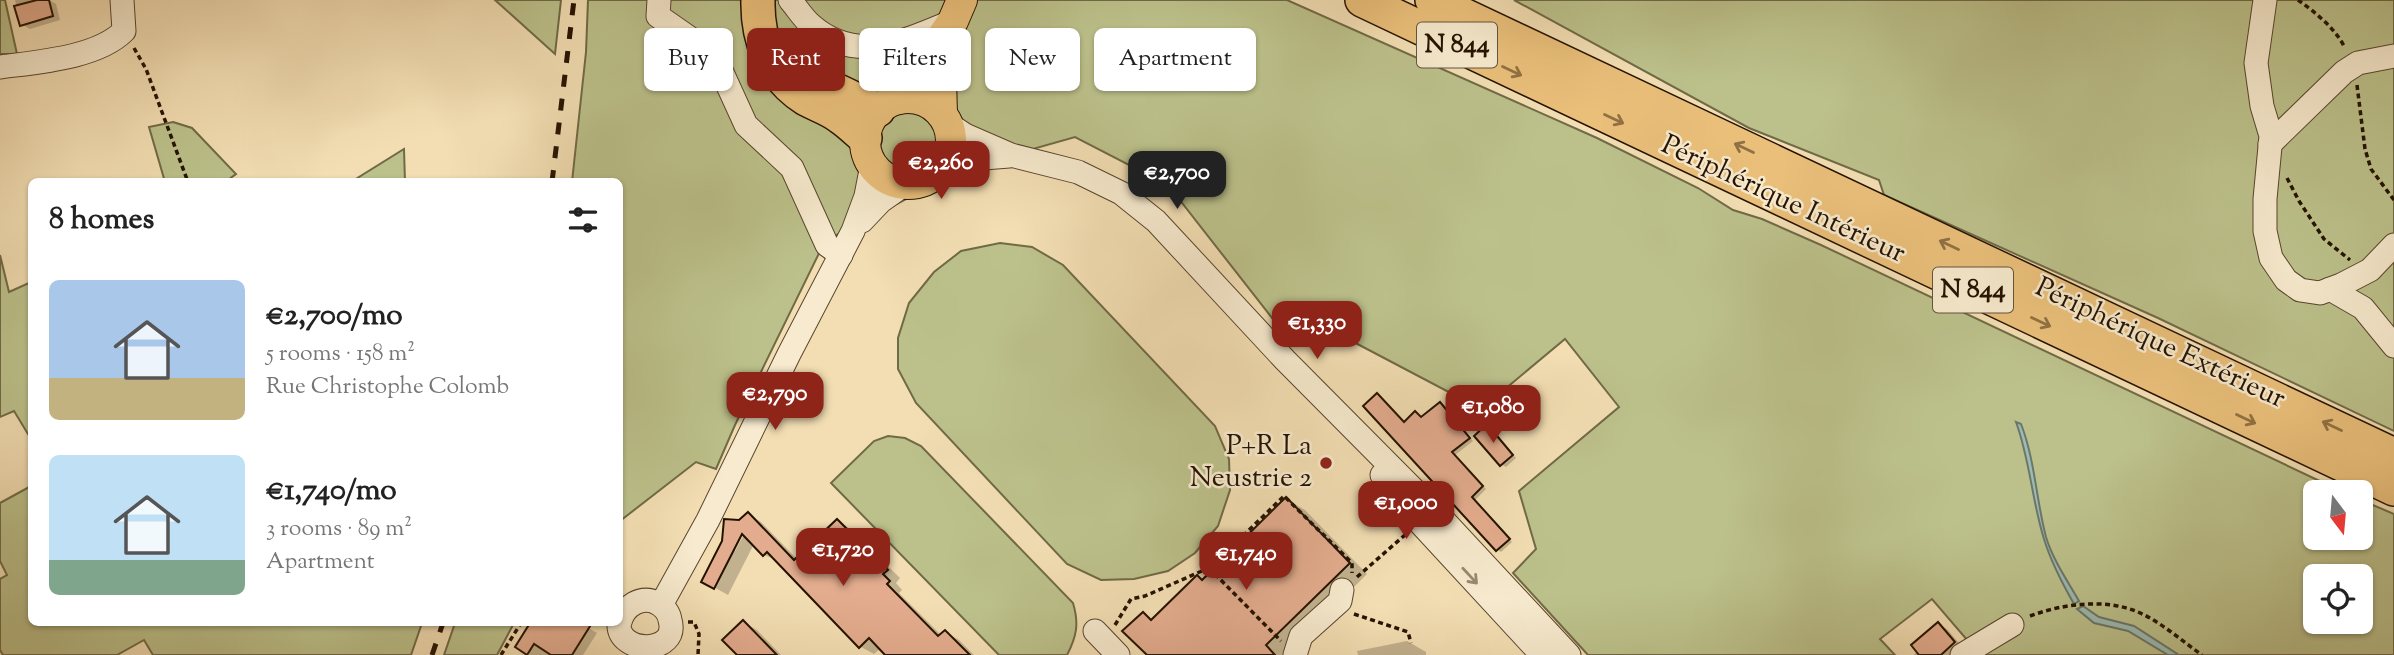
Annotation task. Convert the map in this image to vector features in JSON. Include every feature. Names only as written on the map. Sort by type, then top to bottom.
[{"type":"highway","points":[[758,0],[760,38],[783,80],[804,98],[840,116],[878,128]]},
{"type":"highway","points":[[776,0],[783,37],[794,58],[814,80],[878,128]]},
{"type":"highway","name":"Périphérique Intérieur","points":[[1362,0],[2394,489]]},
{"type":"highway","name":"Périphérique Extérieur","points":[[1432,0],[2394,455]]},
{"type":"highway","points":[[1480,0],[1541,35],[1550,56]]},
{"type":"main road","points":[[958,10],[941,79],[944,118],[951,142],[946,161],[931,178],[916,183],[905,184],[886,178],[878,128],[958,10]]},
{"type":"main road","points":[[878,128],[919,100],[932,105],[944,118]]},
{"type":"street","points":[[0,67],[83,53],[114,40],[124,30],[122,0]]},
{"type":"street","points":[[659,0],[658,16],[714,55],[746,125],[792,168],[827,245],[841,255]]},
{"type":"street","points":[[790,0],[810,24],[827,37],[849,46],[880,46],[908,40],[958,10]]},
{"type":"street","points":[[2265,0],[2256,63],[2262,106],[2271,136],[2264,199],[2265,231],[2271,258],[2286,280],[2300,290],[2320,293],[2365,272],[2394,245]]},
{"type":"street","points":[[2270,151],[2321,92],[2353,66],[2394,56]]},
{"type":"street","points":[[944,118],[965,135],[1011,155],[1078,172],[1121,193],[1136,205],[1172,237],[1569,655]]},
{"type":"street","points":[[661,606],[708,520],[853,231],[866,196],[878,128]]},
{"type":"street","points":[[946,161],[1011,155]]},
{"type":"street","points":[[853,231],[881,201],[905,184]]},
{"type":"street","points":[[2330,289],[2363,308],[2394,346]]},
{"type":"street","points":[[1317,392],[1420,523],[1542,655]]},
{"type":"street","points":[[1294,655],[1300,636],[1344,591]]},
{"type":"street","points":[[620,636],[635,651],[659,652],[671,631],[669,615],[661,606],[649,601],[637,602],[627,608],[623,624]]},
{"type":"street","points":[[1962,655],[2012,625]]},
{"type":"path","points":[[2298,0],[2312,9],[2341,40],[2353,66],[2365,149],[2371,169],[2394,200]]},
{"type":"path","points":[[124,30],[146,69],[187,178]]},
{"type":"path","points":[[2270,151],[2324,239],[2365,272]]},
{"type":"path","points":[[1106,642],[1131,599],[1145,596],[1209,568],[1286,496],[1352,563],[1344,591],[1354,614],[1408,632],[1411,643]]},
{"type":"path","points":[[1344,591],[1420,523]]},
{"type":"path","points":[[1209,568],[1294,655]]},
{"type":"path","points":[[2012,625],[2039,613],[2070,606],[2104,605],[2137,612],[2202,655]]},
{"type":"path","points":[[501,655],[519,626]]},
{"type":"green space","points":[[0,0],[5,0],[17,54],[0,54]]},
{"type":"green space","points":[[495,0],[561,0],[555,54]]},
{"type":"green space","points":[[588,0],[1287,0],[1597,138],[1698,188],[1733,210],[1762,219],[1821,245],[2318,480],[2303,480],[2303,550],[2373,550],[2373,505],[2394,514],[2394,655],[1980,655],[1932,599],[1880,639],[1895,655],[1588,655],[1513,573],[1536,549],[1519,491],[1619,407],[1565,339],[1481,409],[1308,318],[1283,332],[1168,185],[1075,137],[966,168],[825,241],[716,469],[696,462],[623,519],[623,178],[572,178],[586,52]]},
{"type":"green space","points":[[1514,0],[2394,0],[2394,431],[2158,318],[1884,195],[1879,180],[1749,128]]},
{"type":"green space","points":[[173,122],[192,128],[236,174],[230,178],[164,178],[149,127]]},
{"type":"green space","points":[[404,149],[405,178],[357,178]]},
{"type":"green space","points":[[1000,243],[1032,247],[1063,265],[1215,426],[1229,459],[1230,490],[1218,526],[1195,553],[1168,571],[1134,579],[1101,580],[1067,564],[916,403],[898,369],[898,338],[909,303],[934,272],[961,251]]},
{"type":"green space","points":[[0,255],[9,292],[28,283],[28,434],[14,411],[0,417]]},
{"type":"green space","points":[[888,436],[905,438],[921,446],[1073,603],[1076,629],[1067,655],[999,655],[831,483],[874,441]]},
{"type":"green space","points":[[28,488],[28,626],[421,626],[411,655],[153,655],[144,640],[117,655],[3,655],[0,650],[0,579],[7,575],[0,561],[0,503]]},
{"type":"green space","points":[[454,626],[512,626],[497,655],[444,655]]},
{"type":"water","points":[[2016,422],[2021,424],[2029,451],[2046,537],[2056,562],[2079,601],[2074,604],[2044,539]]},
{"type":"water","points":[[2083,606],[2099,617],[2134,626],[2179,655],[2168,655],[2128,631],[2094,623],[2077,609]]},
{"type":"building","points":[[49,0],[53,16],[20,26],[14,6]]},
{"type":"building","points":[[1377,393],[1404,422],[1415,411],[1421,417],[1440,402],[1470,438],[1452,452],[1483,486],[1472,497],[1510,539],[1496,551],[1363,406]]},
{"type":"building","points":[[1487,424],[1513,455],[1500,466],[1474,436]]},
{"type":"building","points":[[1286,497],[1350,563],[1266,645],[1275,655],[1147,655],[1122,631],[1143,612],[1151,620],[1197,575],[1202,580]]},
{"type":"building","points":[[748,512],[794,560],[837,519],[888,570],[883,574],[890,581],[887,584],[938,636],[945,630],[970,655],[885,655],[869,638],[859,648],[767,552],[763,556],[742,534],[714,589],[701,582],[722,541],[724,519],[739,520]]},
{"type":"building","points":[[743,620],[777,655],[737,655],[722,640]]},
{"type":"building","points":[[1938,622],[1955,642],[1941,655],[1919,655],[1911,645]]},
{"type":"building","points":[[528,626],[590,626],[572,655],[551,655],[534,644],[527,655],[515,647]]},
{"type":"railway","points":[[552,178],[574,0]]},
{"type":"railway","points":[[432,655],[442,626]]},
{"type":"place","name":"P+R La Neustrie 2","points":[[1326,463]]}]
